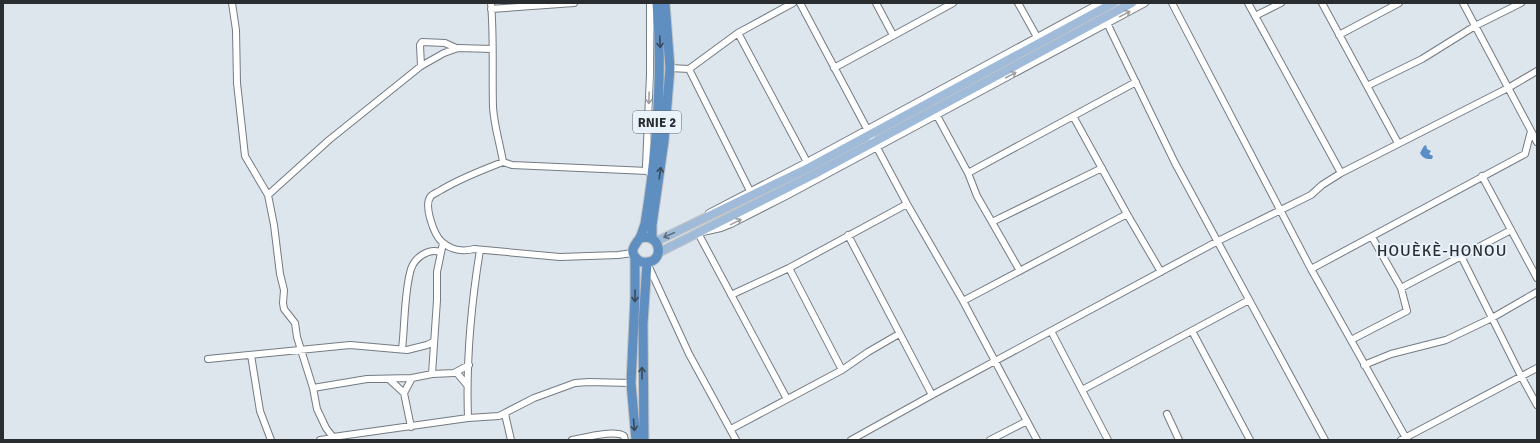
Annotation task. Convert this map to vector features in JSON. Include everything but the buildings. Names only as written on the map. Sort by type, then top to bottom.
[{"type":"highway","name":"RNIE 2","points":[[636,440],[632,382],[635,297],[634,255],[635,243],[639,239],[645,224],[658,117],[660,42],[657,3]]},
{"type":"highway","name":"RNIE 2","points":[[658,253],[652,225],[664,141],[670,68],[665,3]]},
{"type":"highway","points":[[639,239],[646,237],[654,240]]},
{"type":"highway","points":[[634,255],[642,262],[647,263],[654,259],[658,253]]},
{"type":"highway","points":[[644,440],[642,412],[643,324],[647,263]]},
{"type":"main road","points":[[658,253],[756,204],[1113,3]]},
{"type":"main road","points":[[654,240],[694,224],[873,138],[935,112],[1132,3]]},
{"type":"street","points":[[232,3],[236,30],[237,83],[245,156],[268,196],[274,225],[280,274],[284,290],[284,309],[295,323],[313,388],[314,399],[326,428],[334,438]]},
{"type":"street","points":[[503,162],[494,121],[494,63],[492,49],[493,32],[491,6],[574,3]]},
{"type":"street","points":[[650,3],[650,75],[646,166],[650,173]]},
{"type":"street","points":[[670,68],[689,69],[738,33],[793,3]]},
{"type":"street","points":[[800,3],[907,204],[963,301],[1037,440]]},
{"type":"street","points":[[877,3],[893,35]]},
{"type":"street","points":[[834,68],[953,3]]},
{"type":"street","points":[[1018,3],[1038,37]]},
{"type":"street","points":[[694,224],[715,209],[807,162],[873,138],[1038,37],[1092,5],[1100,3]]},
{"type":"street","points":[[1020,271],[977,196],[968,173],[935,112],[1145,3]]},
{"type":"street","points":[[1172,3],[1310,269],[1404,439],[1537,368]]},
{"type":"street","points":[[1248,3],[1341,173]]},
{"type":"street","points":[[1255,16],[1280,3]]},
{"type":"street","points":[[1322,3],[1398,143]]},
{"type":"street","points":[[1339,36],[1399,3]]},
{"type":"street","points":[[1463,3],[1537,142]]},
{"type":"street","points":[[1367,86],[1422,59],[1476,26],[1521,3]]},
{"type":"street","points":[[1107,24],[1175,163],[1325,440]]},
{"type":"street","points":[[738,33],[807,162]]},
{"type":"street","points":[[421,66],[420,45],[422,42],[445,43],[456,48],[492,49]]},
{"type":"street","points":[[268,196],[329,140],[421,66],[456,48]]},
{"type":"street","points":[[689,69],[750,191]]},
{"type":"street","points":[[851,440],[1218,241],[1311,195],[1322,185],[1341,173],[1508,88],[1537,71]]},
{"type":"street","points":[[968,173],[1136,82]]},
{"type":"street","points":[[1073,116],[1126,214],[1161,272]]},
{"type":"street","points":[[1310,269],[1525,154],[1531,131]]},
{"type":"street","points":[[634,255],[560,257],[480,250],[461,251],[443,243],[435,232],[429,215],[428,201],[431,196],[457,181],[503,162],[512,165],[650,173]]},
{"type":"street","points":[[992,222],[1102,168]]},
{"type":"street","points":[[1482,176],[1537,278]]},
{"type":"street","points":[[731,295],[789,268],[907,204]]},
{"type":"street","points":[[963,301],[1126,214]]},
{"type":"street","points":[[1401,288],[1511,230]]},
{"type":"street","points":[[698,233],[787,399]]},
{"type":"street","points":[[848,235],[932,395]]},
{"type":"street","points":[[1350,340],[1407,311],[1401,288],[1372,236]]},
{"type":"street","points":[[432,374],[437,300],[437,272],[443,243]]},
{"type":"street","points":[[402,349],[408,287],[412,268],[415,261],[426,253],[434,250],[440,252]]},
{"type":"street","points":[[468,418],[467,385],[473,296],[480,250]]},
{"type":"street","points":[[1462,256],[1521,376],[1537,405]]},
{"type":"street","points":[[647,263],[689,354],[710,395],[736,440]]},
{"type":"street","points":[[789,268],[842,370]]},
{"type":"street","points":[[1364,365],[1391,354],[1446,340],[1492,318],[1537,292]]},
{"type":"street","points":[[1082,390],[1249,300]]},
{"type":"street","points":[[1051,331],[1108,440]]},
{"type":"street","points":[[1192,331],[1250,440]]},
{"type":"street","points":[[731,429],[842,370],[868,352],[899,334]]},
{"type":"street","points":[[208,359],[328,346],[350,345],[402,349],[416,348],[433,342]]},
{"type":"street","points":[[251,354],[260,411],[271,440]]},
{"type":"street","points":[[313,388],[367,379],[390,380],[456,372],[469,365]]},
{"type":"street","points":[[456,372],[467,385]]},
{"type":"street","points":[[404,393],[412,378]]},
{"type":"street","points":[[390,380],[404,393],[412,427]]},
{"type":"street","points":[[320,440],[374,430],[412,427],[468,418],[499,416],[534,398],[575,383],[632,382]]},
{"type":"street","points":[[505,414],[511,440]]},
{"type":"street","points":[[1168,414],[1180,440]]},
{"type":"street","points":[[990,440],[1027,420]]},
{"type":"street","points":[[572,440],[595,435],[617,433],[624,436],[625,440]]},
{"type":"water","points":[[1426,145],[1427,149],[1431,151],[1429,154],[1433,156],[1432,159],[1424,158],[1420,153]]},
{"type":"district","name":"HOUÈKÈ-HONOU","points":[[1442,250]]}]
